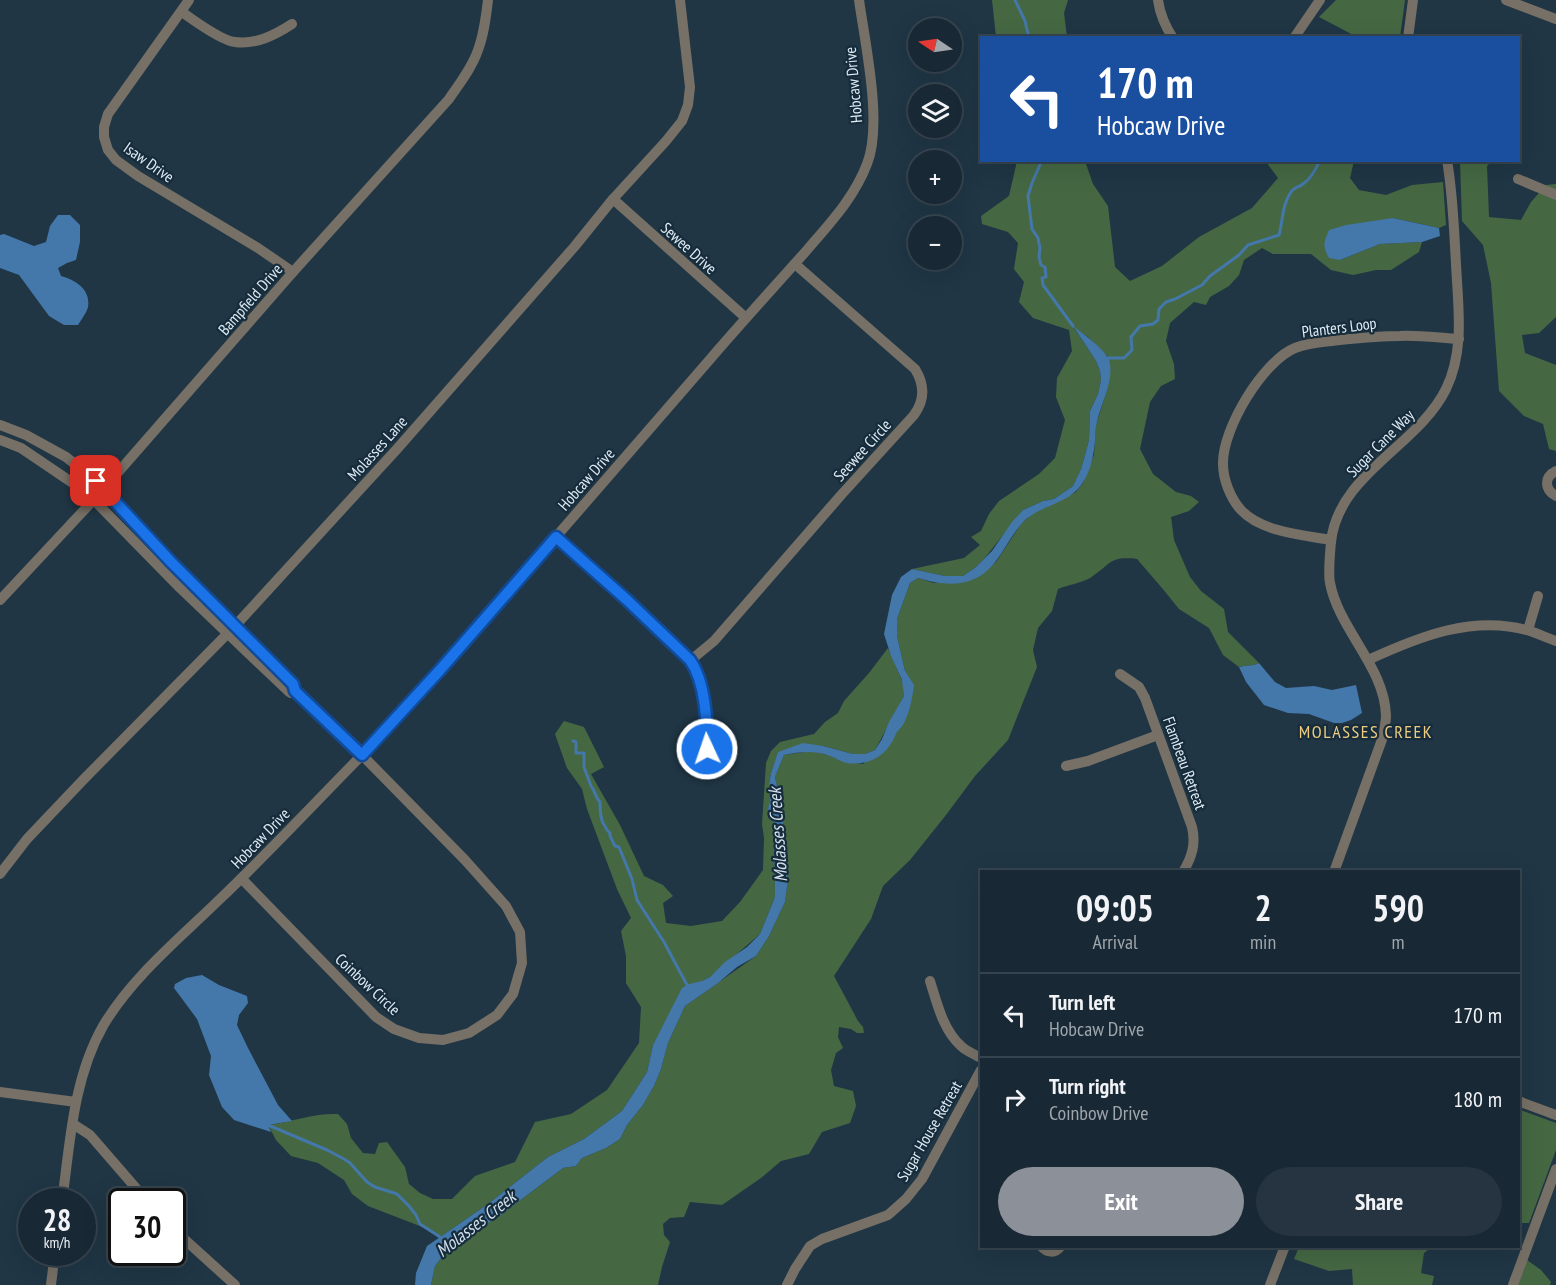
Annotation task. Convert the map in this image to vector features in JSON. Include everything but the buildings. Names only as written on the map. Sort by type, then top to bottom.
[{"type":"street","name":"Isaw Drive","points":[[189,0],[108,114],[104,127],[108,150],[116,160],[138,177],[258,248],[293,273]]},
{"type":"street","name":"Bampfield Drive","points":[[0,600],[104,489],[449,99],[477,52],[486,20],[488,0]]},
{"type":"street","name":"Molasses Lane","points":[[0,874],[27,839],[232,630],[397,449],[677,128],[688,105],[690,87],[680,0]]},
{"type":"street","name":"Hobcaw Drive","points":[[64,1188],[76,1102],[88,1056],[121,999],[242,879],[362,755],[440,670],[795,264],[856,190],[869,158],[873,107],[858,0]]},
{"type":"street","points":[[1158,0],[1159,10],[1172,36]]},
{"type":"street","points":[[1295,36],[1320,0]]},
{"type":"street","points":[[1408,36],[1413,0]]},
{"type":"street","points":[[1506,0],[1556,19]]},
{"type":"street","points":[[182,12],[226,40],[235,42],[267,38],[292,24]]},
{"type":"street","name":"Sugar Cane Way","points":[[1335,870],[1384,734],[1386,715],[1382,694],[1368,660],[1341,614],[1329,582],[1331,540],[1339,514],[1349,497],[1367,475],[1433,410],[1446,390],[1455,364],[1459,339],[1452,190],[1447,162]]},
{"type":"street","points":[[1518,179],[1556,195]]},
{"type":"street","name":"Sewee Drive","points":[[613,200],[746,318]]},
{"type":"street","name":"Seewee Circle","points":[[690,660],[714,641],[914,415],[922,400],[922,383],[915,369],[795,264]]},
{"type":"street","name":"Planters Loop","points":[[1331,540],[1270,528],[1242,511],[1232,497],[1223,465],[1224,449],[1237,417],[1257,381],[1282,354],[1313,343],[1400,336],[1459,339]]},
{"type":"street","points":[[0,425],[26,435],[66,457],[96,481],[232,630]]},
{"type":"street","points":[[0,440],[21,448],[86,492],[158,566],[232,630]]},
{"type":"street","points":[[1556,471],[1549,475],[1547,483],[1550,492],[1556,495]]},
{"type":"street","points":[[556,537],[627,600],[695,667],[704,702],[707,768]]},
{"type":"street","points":[[1528,630],[1538,596]]},
{"type":"street","points":[[1368,660],[1406,642],[1439,631],[1487,626],[1528,630],[1556,641]]},
{"type":"street","name":"Coinbow Circle","points":[[232,630],[288,691],[291,693],[295,691],[362,755],[465,860],[506,906],[520,932],[522,963],[513,994],[497,1015],[469,1033],[443,1040],[419,1038],[394,1029],[376,1017],[242,879]]},
{"type":"street","name":"Flambeau Retreat","points":[[1120,674],[1139,687],[1145,698],[1192,827],[1193,849],[1184,870]]},
{"type":"street","points":[[1066,766],[1088,761],[1158,735]]},
{"type":"street","points":[[930,981],[943,1021],[954,1039],[962,1047],[980,1057]]},
{"type":"street","name":"Sugar House Retreat","points":[[787,1285],[810,1246],[822,1239],[888,1215],[910,1195],[922,1179],[980,1072]]},
{"type":"street","points":[[0,1092],[76,1102]]},
{"type":"street","points":[[1520,1102],[1556,1115]]},
{"type":"street","points":[[73,1124],[90,1135],[136,1188]]},
{"type":"street","points":[[1513,1285],[1556,1169]]},
{"type":"street","points":[[186,1241],[235,1285]]},
{"type":"street","points":[[1042,1248],[1052,1252],[1059,1248]]},
{"type":"street","points":[[1270,1285],[1284,1248]]},
{"type":"street","points":[[51,1285],[53,1266]]},
{"type":"green space","points":[[992,0],[1068,0],[1064,13],[1067,36],[996,36]]},
{"type":"green space","points":[[1336,0],[1405,0],[1400,36],[1355,36],[1319,17]]},
{"type":"green space","points":[[1017,162],[1086,162],[1093,184],[1108,206],[1115,267],[1130,281],[1162,266],[1199,237],[1252,208],[1278,178],[1266,162],[1354,162],[1350,178],[1359,190],[1386,195],[1412,185],[1443,182],[1446,225],[1439,228],[1393,218],[1340,260],[1380,244],[1422,242],[1419,252],[1391,270],[1376,270],[1353,275],[1331,270],[1311,254],[1273,254],[1262,248],[1244,260],[1239,275],[1229,286],[1210,297],[1206,305],[1194,302],[1170,323],[1166,341],[1174,364],[1175,379],[1161,386],[1150,402],[1140,449],[1153,474],[1176,492],[1191,496],[1199,502],[1189,511],[1171,517],[1174,540],[1190,577],[1201,591],[1224,609],[1228,632],[1259,663],[1239,667],[1223,655],[1209,628],[1179,609],[1137,559],[1115,560],[1090,578],[1058,589],[1052,611],[1038,628],[1033,650],[1037,667],[1008,740],[975,776],[910,860],[883,886],[871,919],[834,976],[863,1027],[864,1033],[839,1027],[838,1037],[843,1048],[836,1053],[831,1070],[834,1086],[853,1091],[856,1106],[850,1123],[822,1132],[809,1154],[781,1161],[722,1205],[690,1202],[684,1217],[670,1218],[663,1224],[664,1235],[670,1242],[658,1285],[431,1285],[435,1266],[448,1249],[502,1214],[563,1168],[576,1166],[582,1158],[620,1139],[654,1086],[668,1043],[685,1006],[756,956],[769,936],[785,902],[788,880],[782,810],[775,777],[784,755],[811,751],[845,762],[863,764],[907,714],[905,671],[897,636],[897,619],[910,583],[918,578],[934,583],[978,577],[996,562],[1021,524],[1032,514],[1076,492],[1083,483],[1094,455],[1096,425],[1107,390],[1108,357],[1088,337],[1074,328],[1096,361],[1101,380],[1098,394],[1090,411],[1089,440],[1081,469],[1073,486],[1054,499],[1023,510],[984,559],[963,576],[945,576],[912,569],[964,558],[980,545],[971,537],[981,531],[989,514],[999,501],[1039,474],[1055,458],[1065,420],[1056,397],[1057,378],[1072,351],[1069,330],[1033,318],[1019,302],[1024,282],[1014,269],[1018,243],[1008,232],[982,224],[981,216],[1009,196]]},
{"type":"green space","points":[[1460,162],[1491,162],[1487,166],[1489,217],[1521,220],[1531,202],[1546,185],[1556,184],[1556,317],[1539,333],[1522,335],[1525,353],[1556,365],[1556,451],[1549,449],[1543,424],[1524,416],[1499,391],[1491,283],[1483,245],[1462,221]]},
{"type":"green space","points":[[888,648],[903,683],[904,696],[875,750],[865,754],[853,754],[823,746],[778,753],[769,784],[768,809],[774,825],[775,897],[760,934],[710,977],[702,981],[664,1025],[653,1045],[647,1072],[622,1111],[584,1139],[548,1157],[488,1204],[440,1237],[425,1228],[368,1206],[352,1194],[344,1180],[318,1163],[291,1156],[276,1140],[268,1125],[320,1115],[338,1114],[347,1124],[351,1138],[363,1153],[375,1154],[379,1143],[387,1142],[405,1167],[409,1184],[420,1193],[433,1199],[452,1199],[475,1176],[515,1162],[535,1122],[571,1114],[607,1090],[639,1043],[641,1007],[626,983],[626,956],[621,931],[631,918],[617,889],[587,809],[582,789],[567,768],[555,734],[564,721],[584,727],[604,767],[591,774],[620,825],[644,876],[663,885],[673,896],[663,903],[666,923],[691,926],[722,921],[740,902],[763,870],[762,824],[766,763],[771,751],[780,742],[814,734],[838,713],[844,701]]},
{"type":"green space","points":[[1520,1110],[1556,1123],[1556,1150],[1529,1223],[1520,1223]]},
{"type":"green space","points":[[1299,1248],[1431,1248],[1424,1253],[1421,1273],[1434,1276],[1432,1285],[1353,1285],[1352,1269],[1329,1271],[1294,1259]]},
{"type":"green space","points":[[1527,1260],[1541,1270],[1551,1282],[1550,1285],[1518,1285]]},
{"type":"water","points":[[58,215],[70,215],[80,225],[80,242],[76,260],[58,268],[61,276],[81,286],[87,295],[87,309],[78,325],[64,325],[49,316],[19,275],[0,268],[0,235],[4,234],[34,246],[46,242],[50,226]]},
{"type":"water","points":[[1393,218],[1439,228],[1440,236],[1422,242],[1380,244],[1340,260],[1329,258],[1324,244],[1329,230]]},
{"type":"water","points":[[1073,326],[1103,351],[1109,360],[1110,368],[1109,383],[1096,424],[1092,460],[1081,486],[1070,495],[1025,520],[996,561],[979,576],[960,583],[940,583],[918,578],[910,583],[897,619],[897,636],[905,671],[914,685],[905,720],[892,743],[876,758],[855,764],[813,752],[784,755],[775,777],[782,810],[788,880],[785,902],[769,936],[756,956],[737,967],[685,1006],[668,1043],[654,1086],[620,1139],[582,1158],[576,1166],[563,1168],[502,1214],[448,1249],[435,1266],[431,1285],[415,1285],[416,1273],[427,1246],[488,1204],[548,1157],[584,1139],[622,1111],[647,1072],[653,1045],[682,988],[710,977],[760,934],[775,897],[774,825],[768,809],[769,784],[778,752],[803,743],[853,754],[865,754],[875,750],[904,696],[902,680],[884,634],[892,595],[901,577],[912,569],[945,576],[963,576],[992,551],[1023,510],[1054,499],[1073,486],[1081,469],[1089,440],[1090,411],[1098,394],[1101,380],[1096,361]]},
{"type":"water","points":[[1259,663],[1275,682],[1286,688],[1314,686],[1332,690],[1356,685],[1362,713],[1351,720],[1334,723],[1309,714],[1288,713],[1264,705],[1246,682],[1239,667]]},
{"type":"water","points":[[202,975],[219,985],[247,996],[248,1003],[239,1015],[237,1025],[278,1105],[292,1121],[268,1125],[271,1132],[234,1120],[222,1107],[209,1075],[211,1056],[197,1019],[174,988],[175,984],[186,978]]},
{"type":"waterway","name":"Molasses Creek","points":[[1015,0],[1025,21],[1029,36]]},
{"type":"waterway","name":"Molasses Creek","points":[[1041,162],[1028,196],[1032,229],[1038,238],[1041,265],[1045,267],[1046,277],[1042,278],[1043,285],[1073,326]]},
{"type":"waterway","points":[[1108,358],[1124,358],[1132,350],[1131,337],[1140,326],[1153,324],[1158,320],[1159,309],[1166,302],[1202,285],[1248,245],[1279,235],[1288,197],[1293,189],[1308,179],[1319,162]]},
{"type":"waterway","points":[[573,741],[576,742],[576,753],[584,753],[584,767],[600,802],[602,821],[615,846],[619,847],[632,879],[637,900],[664,942],[687,985]]},
{"type":"waterway","points":[[268,1125],[344,1159],[367,1182],[397,1194],[416,1215],[420,1224],[440,1237]]},
{"type":"district","name":"MOLASSES CREEK","points":[[1366,732]]},
{"type":"route","points":[[96,481],[171,562],[293,684],[295,691],[362,755],[556,537],[627,600],[695,667],[704,702],[707,749]]}]
